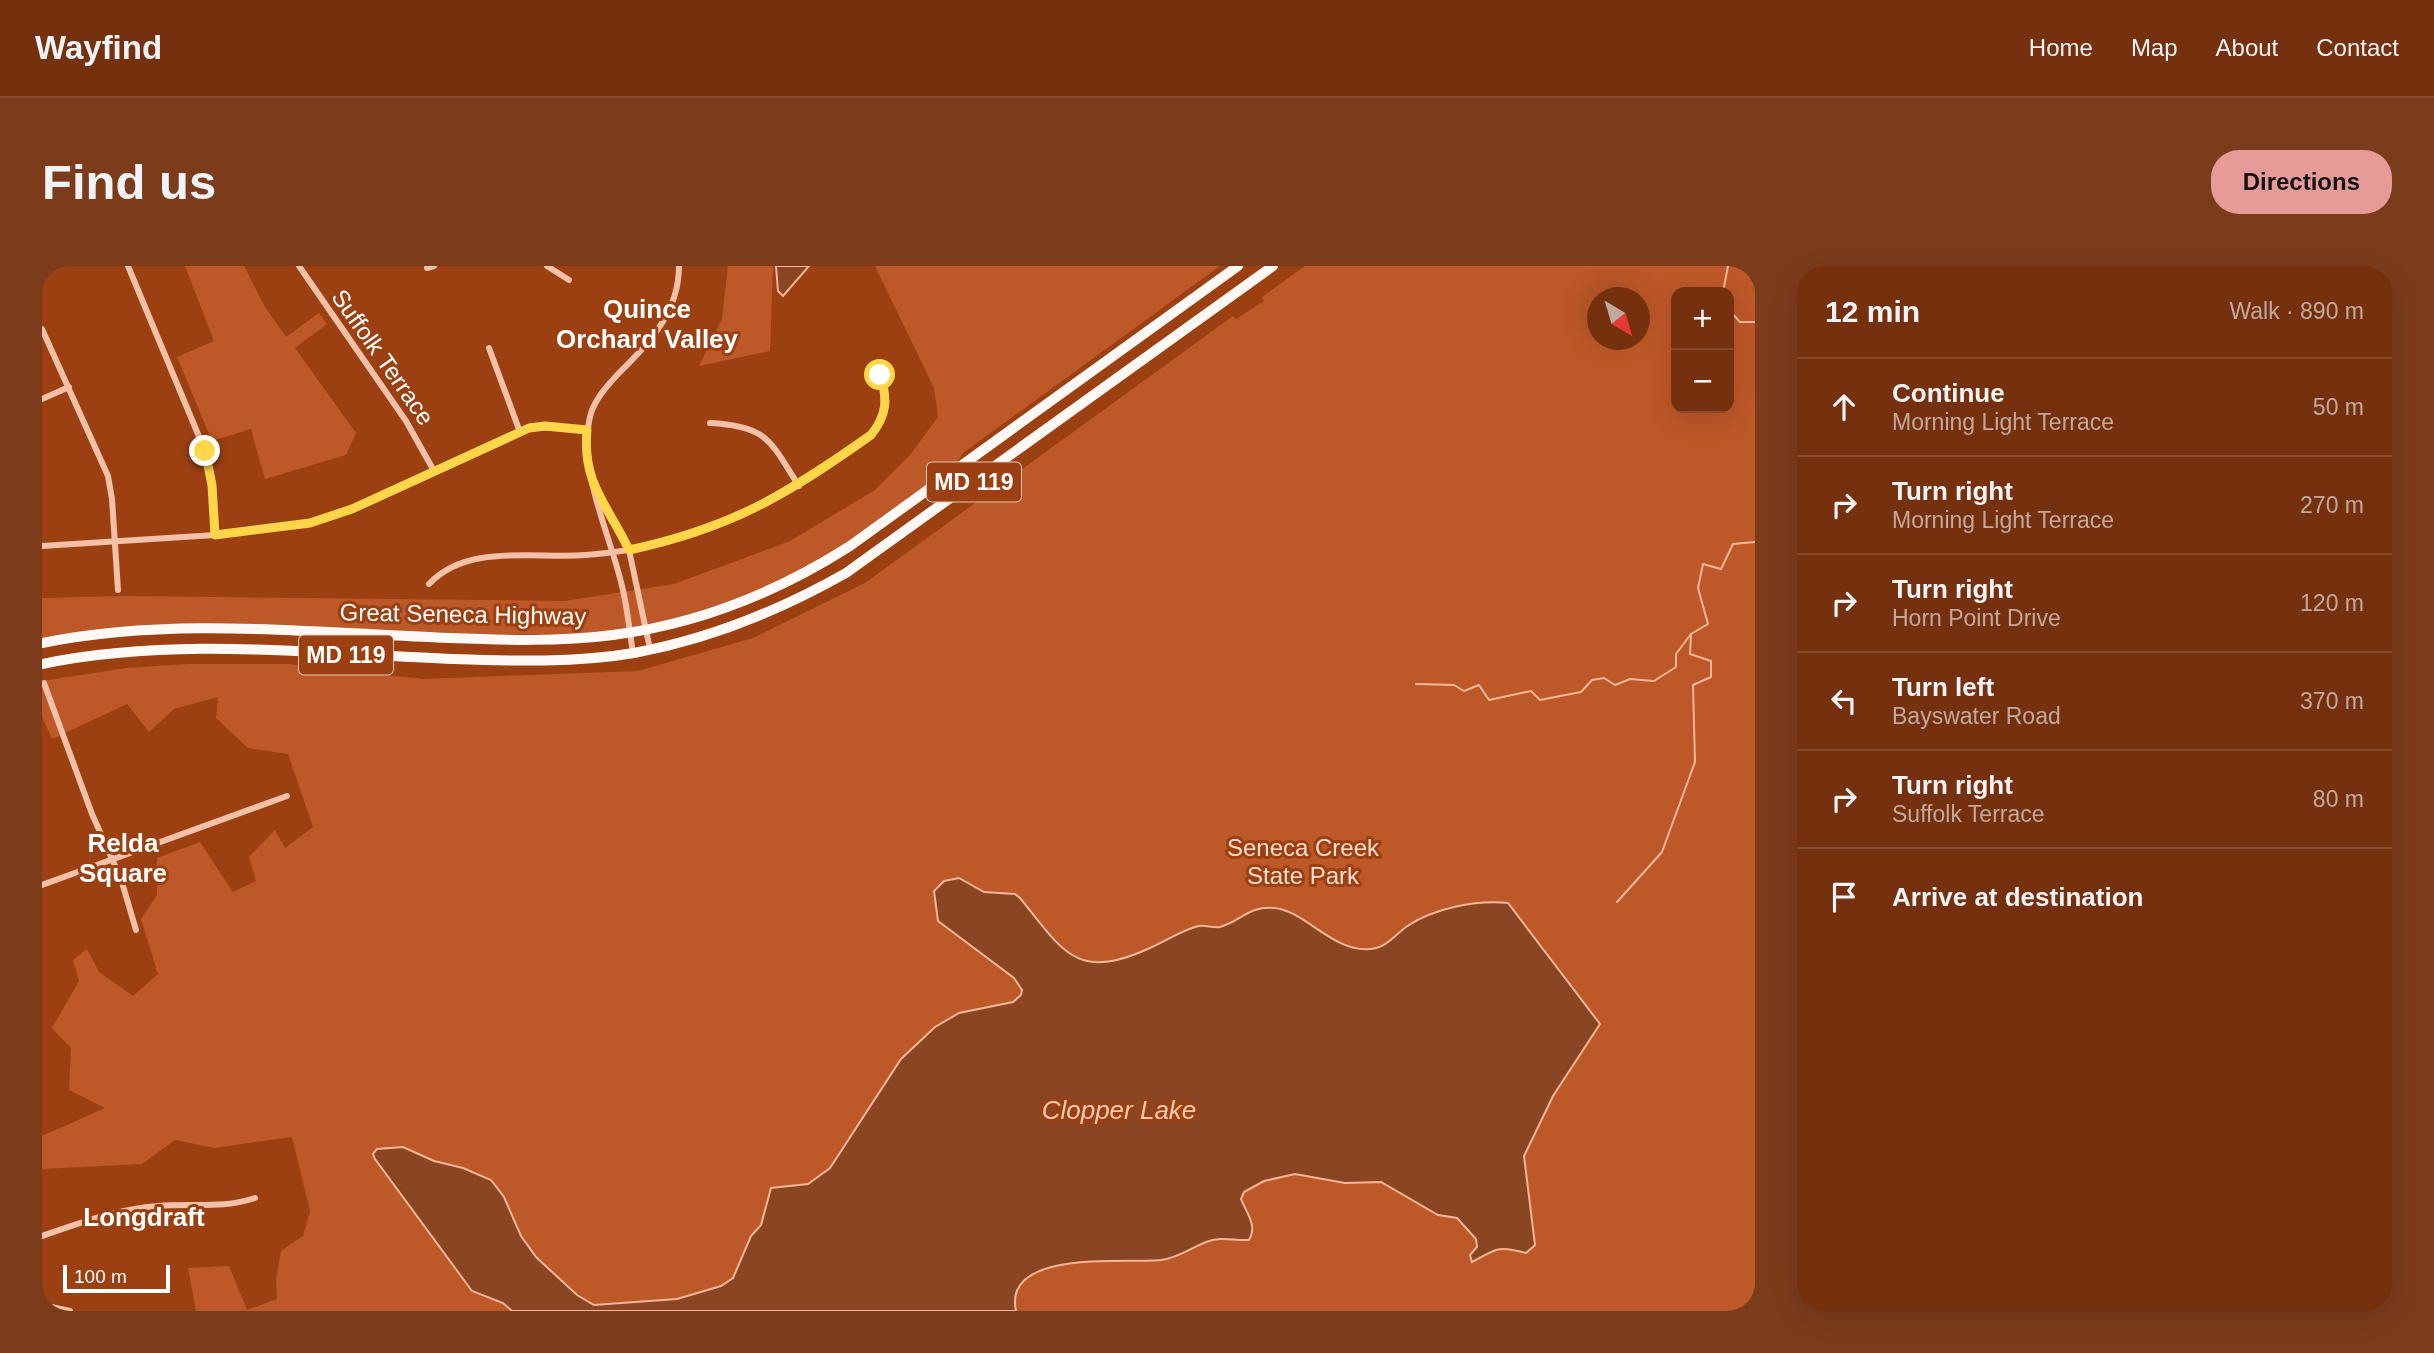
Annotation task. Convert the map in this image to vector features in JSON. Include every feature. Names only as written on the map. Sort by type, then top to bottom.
[{"type":"main road","name":"Great Seneca Highway","points":[[42,643],[107,634],[187,629],[508,640],[580,639],[646,630],[726,608],[824,563],[1238,266]]},
{"type":"main road","name":"Great Seneca Highway","points":[[42,664],[120,653],[186,650],[569,660],[633,653],[723,631],[761,616],[846,573],[1273,266]]},
{"type":"street","points":[[128,266],[205,451],[212,485],[215,535]]},
{"type":"street","name":"Suffolk Terrace","points":[[299,266],[406,421],[434,471]]},
{"type":"street","points":[[547,266],[569,280]]},
{"type":"street","points":[[650,649],[629,550],[598,497],[590,478],[585,450],[592,410],[604,389],[654,337],[665,320],[675,296],[679,266]]},
{"type":"street","points":[[42,329],[108,476],[118,590]]},
{"type":"street","points":[[489,348],[520,432]]},
{"type":"street","points":[[429,584],[441,571],[476,560],[629,550],[711,529],[758,509],[799,486],[871,435],[880,424],[887,403],[874,365]]},
{"type":"street","points":[[42,399],[69,387]]},
{"type":"street","points":[[710,423],[741,425],[760,433],[772,444],[799,486]]},
{"type":"street","points":[[42,546],[215,535],[310,523],[352,509],[520,432],[545,426],[587,430]]},
{"type":"street","points":[[598,497],[624,595],[633,653]]},
{"type":"street","points":[[44,683],[136,930]]},
{"type":"street","points":[[42,885],[287,796]]},
{"type":"street","points":[[42,1236],[123,1210],[159,1206],[232,1205],[255,1198]]},
{"type":"street","points":[[42,1304],[70,1311]]},
{"type":"green space","points":[[185,266],[244,266],[265,307],[286,337],[319,313],[327,324],[295,348],[356,433],[346,455],[265,479],[251,429],[212,441],[177,357],[214,341]]},
{"type":"green space","points":[[728,266],[773,266],[770,351],[699,366],[722,319]]},
{"type":"green space","points":[[875,266],[1220,266],[963,453],[949,475],[838,553],[716,612],[613,635],[130,631],[42,645],[42,598],[126,596],[565,601],[674,584],[790,541],[875,490],[910,455],[938,417],[934,388]]},
{"type":"green space","name":"Seneca Creek State Park","points":[[1305,266],[1755,266],[1755,1311],[196,1311],[188,1268],[229,1266],[247,1310],[277,1299],[276,1280],[281,1251],[303,1236],[310,1211],[292,1137],[214,1148],[175,1140],[142,1164],[42,1169],[42,1136],[105,1108],[69,1090],[71,1048],[52,1028],[79,981],[73,960],[87,949],[99,972],[133,996],[158,974],[141,919],[157,895],[157,858],[200,842],[233,892],[256,881],[249,857],[275,830],[285,848],[313,827],[288,754],[248,748],[216,718],[218,697],[174,709],[149,732],[127,704],[52,739],[42,716],[42,681],[126,668],[189,664],[289,664],[423,679],[638,671],[753,638],[865,583],[1233,316],[1236,319],[1264,301],[1262,297]]},
{"type":"water","points":[[776,266],[809,266],[783,296],[778,291]]},
{"type":"water","name":"Clopper Lake","points":[[959,878],[984,892],[1015,894],[1048,933],[1073,956],[1088,961],[1105,962],[1125,958],[1194,927],[1220,927],[1257,909],[1285,910],[1344,945],[1370,949],[1385,944],[1417,920],[1442,910],[1469,904],[1508,903],[1600,1024],[1553,1096],[1524,1156],[1535,1245],[1526,1253],[1509,1249],[1497,1250],[1472,1262],[1470,1255],[1477,1247],[1476,1239],[1457,1218],[1438,1215],[1381,1182],[1345,1183],[1295,1174],[1264,1181],[1244,1192],[1241,1199],[1252,1224],[1249,1240],[1212,1240],[1161,1260],[1097,1261],[1047,1268],[1028,1277],[1017,1291],[1016,1311],[512,1311],[503,1303],[472,1291],[375,1159],[373,1154],[377,1149],[403,1147],[434,1161],[463,1168],[491,1180],[504,1197],[521,1236],[536,1257],[577,1295],[594,1305],[677,1299],[721,1286],[733,1278],[751,1236],[761,1225],[771,1188],[808,1184],[830,1168],[901,1059],[935,1027],[959,1013],[1013,1002],[1021,995],[1022,990],[1014,978],[938,921],[934,891],[944,881]]},
{"type":"waterway","points":[[1724,287],[1728,266]]},
{"type":"waterway","points":[[1734,315],[1740,322],[1755,322]]},
{"type":"waterway","points":[[1617,902],[1662,852],[1695,762],[1693,685],[1711,677],[1711,661],[1690,654],[1691,634],[1708,624],[1698,588],[1703,564],[1721,569],[1733,544],[1755,542]]},
{"type":"waterway","points":[[1416,684],[1454,685],[1464,691],[1479,685],[1489,700],[1531,691],[1540,700],[1581,692],[1592,680],[1604,678],[1615,685],[1630,679],[1654,681],[1676,667],[1676,654],[1691,634]]},
{"type":"district","name":"Quince Orchard Valley","points":[[647,324]]},
{"type":"district","name":"Relda Square","points":[[123,858]]},
{"type":"district","name":"Longdraft","points":[[144,1217]]},
{"type":"route","points":[[205,451],[212,485],[215,535],[310,523],[352,509],[529,428],[545,426],[587,430],[585,450],[590,478],[629,550],[711,529],[758,509],[799,486],[871,435],[880,424],[887,403],[880,375]]}]
